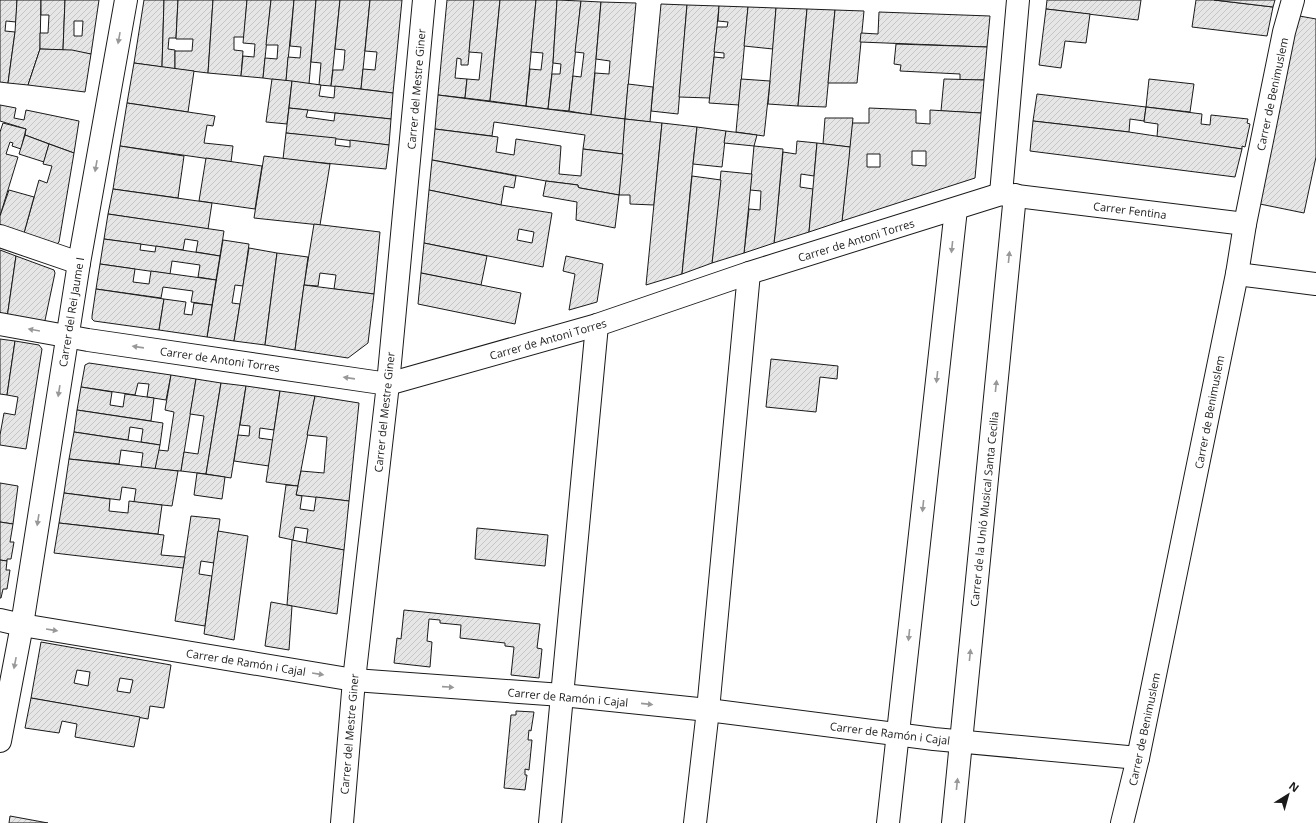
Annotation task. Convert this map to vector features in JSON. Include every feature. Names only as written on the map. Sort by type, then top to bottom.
[{"type":"street","name":"Carrer del Rei Jaume I","points":[[0,741],[22,625],[79,263],[126,0]]},
{"type":"street","name":"Carrer del Mestre Giner","points":[[342,823],[354,680],[388,384],[424,0]]},
{"type":"street","name":"Carrer de la Unió Musical Santa Cecilia","points":[[953,823],[1008,194],[1014,0]]},
{"type":"street","name":"Carrer de Benimuslem","points":[[1122,823],[1138,758],[1237,274],[1245,224],[1284,32],[1292,0]]},
{"type":"street","name":"Carrer de Antoni Torres","points":[[0,324],[67,336],[388,384],[597,325],[749,273],[1008,194]]},
{"type":"street","name":"Carrer Fentina","points":[[1008,194],[1245,224]]},
{"type":"street","points":[[888,823],[956,209]]},
{"type":"street","points":[[0,236],[79,263]]},
{"type":"street","points":[[695,823],[708,710],[749,273]]},
{"type":"street","points":[[1237,274],[1316,284]]},
{"type":"street","points":[[550,823],[597,325]]},
{"type":"street","name":"Carrer de Ramón i Cajal","points":[[0,620],[22,625],[354,680],[562,695],[708,710],[934,739],[1138,758]]},
{"type":"building","points":[[0,0],[17,0],[16,22],[6,21],[5,31],[15,32],[8,83],[0,82]]},
{"type":"building","points":[[17,0],[41,0],[40,49],[28,85],[8,83],[15,32]]},
{"type":"building","points":[[41,0],[65,0],[63,50],[40,49],[40,33],[48,33],[49,15],[41,15]]},
{"type":"building","points":[[65,0],[99,0],[91,54],[63,50]],"holes":[[[74,21],[83,21],[82,36],[74,36]]]},
{"type":"building","points":[[144,0],[164,0],[162,67],[134,63]]},
{"type":"building","points":[[164,0],[178,0],[176,38],[169,38],[168,49],[175,50],[175,69],[162,67]]},
{"type":"building","points":[[178,0],[213,0],[208,73],[175,69],[175,51],[192,51],[193,39],[176,39]]},
{"type":"building","points":[[213,0],[247,0],[244,37],[234,37],[234,50],[243,51],[241,76],[208,73]]},
{"type":"building","points":[[247,0],[271,0],[263,78],[241,76],[243,56],[254,57],[255,44],[243,43]]},
{"type":"building","points":[[271,0],[294,0],[286,81],[263,78],[265,58],[277,59],[278,45],[266,45]]},
{"type":"building","points":[[294,0],[316,0],[309,84],[286,81],[288,57],[300,58],[301,47],[290,46]]},
{"type":"building","points":[[316,0],[340,0],[331,86],[319,85],[321,63],[311,62]]},
{"type":"building","points":[[340,0],[370,0],[361,89],[331,86],[333,70],[343,70],[344,64],[345,50],[335,49]]},
{"type":"building","points":[[370,0],[402,0],[393,93],[361,89],[363,69],[375,70],[377,52],[365,51]]},
{"type":"building","points":[[447,0],[474,0],[468,65],[461,65],[461,59],[457,58],[455,78],[467,79],[465,98],[438,95]]},
{"type":"building","points":[[474,0],[500,0],[490,101],[465,98],[467,79],[479,80],[482,53],[469,52]]},
{"type":"building","points":[[500,0],[536,0],[526,106],[490,101]]},
{"type":"building","points":[[536,0],[557,0],[548,109],[526,106],[530,69],[541,70],[543,53],[531,52]]},
{"type":"building","points":[[557,0],[581,1],[569,111],[548,109],[552,74],[560,74],[561,64],[553,63]]},
{"type":"building","points":[[1047,0],[1141,0],[1138,20],[1046,9]]},
{"type":"building","points":[[1196,0],[1214,0],[1273,7],[1267,36],[1192,27]]},
{"type":"building","points":[[1214,0],[1275,0],[1273,7]]},
{"type":"building","points":[[581,1],[601,2],[591,115],[569,111],[573,76],[581,77],[584,53],[575,52]]},
{"type":"building","points":[[601,2],[636,3],[625,119],[591,115],[595,73],[609,74],[610,61],[596,59]]},
{"type":"building","points":[[661,4],[687,5],[678,114],[651,111]]},
{"type":"building","points":[[687,5],[719,6],[710,98],[679,97]]},
{"type":"building","points":[[719,6],[748,7],[739,105],[709,103],[714,57],[724,58],[724,53],[714,52],[717,27],[727,27],[728,22],[718,21]]},
{"type":"building","points":[[748,7],[776,8],[773,49],[744,46]]},
{"type":"building","points":[[776,8],[807,9],[798,106],[768,104]]},
{"type":"building","points":[[807,9],[835,10],[826,107],[798,106]]},
{"type":"building","points":[[1046,9],[1090,14],[1086,43],[1065,41],[1061,68],[1039,65]]},
{"type":"building","points":[[835,10],[864,11],[857,83],[828,83]]},
{"type":"building","points":[[879,12],[990,16],[987,47],[860,42],[861,33],[878,34]]},
{"type":"building","points":[[1294,15],[1316,19],[1316,157],[1304,213],[1255,203]]},
{"type":"building","points":[[896,44],[987,47],[984,80],[960,80],[960,74],[900,71],[901,65],[894,64]]},
{"type":"building","points":[[40,49],[72,50],[91,54],[85,92],[28,85]]},
{"type":"building","points":[[134,63],[194,71],[188,112],[127,103]]},
{"type":"building","points":[[272,79],[292,81],[287,124],[266,122]]},
{"type":"building","points":[[741,79],[770,81],[764,136],[736,132]]},
{"type":"building","points":[[944,79],[984,80],[981,113],[941,111]]},
{"type":"building","points":[[1149,79],[1194,84],[1190,112],[1146,107]]},
{"type":"building","points":[[292,81],[321,85],[319,96],[334,98],[335,86],[393,93],[391,119],[289,108]]},
{"type":"building","points":[[628,84],[653,87],[650,122],[625,119]]},
{"type":"building","points":[[1037,94],[1146,107],[1144,121],[1130,119],[1129,132],[1033,121]]},
{"type":"building","points":[[438,95],[625,119],[623,154],[583,149],[585,135],[494,122],[492,136],[435,129]]},
{"type":"building","points":[[127,103],[215,116],[213,126],[207,125],[204,143],[233,146],[231,162],[120,146]]},
{"type":"building","points":[[0,105],[16,108],[14,118],[24,120],[26,110],[79,121],[74,153],[25,135],[26,129],[0,121]]},
{"type":"building","points":[[1146,107],[1202,114],[1201,124],[1210,125],[1211,115],[1248,119],[1247,123],[1250,124],[1245,147],[1242,146],[1242,149],[1157,137],[1158,124],[1144,122]]},
{"type":"building","points":[[289,108],[308,110],[306,117],[334,121],[335,113],[391,119],[389,145],[286,133]]},
{"type":"building","points":[[869,108],[916,110],[916,123],[930,124],[930,110],[981,113],[975,178],[842,221],[852,123],[869,123]],"holes":[[[912,151],[926,151],[926,166],[912,165]],[[867,154],[880,154],[880,167],[867,167]]]},
{"type":"building","points":[[825,118],[853,118],[850,147],[823,144]]},
{"type":"building","points":[[625,119],[662,123],[654,205],[630,204],[630,195],[619,195]]},
{"type":"building","points":[[1033,121],[1129,132],[1242,149],[1235,177],[1030,151]]},
{"type":"building","points":[[3,123],[26,129],[21,149],[12,146],[13,143],[10,142],[6,154],[18,157],[0,216],[0,132]]},
{"type":"building","points":[[662,123],[697,127],[682,274],[646,285]]},
{"type":"building","points":[[697,127],[726,131],[722,167],[693,164]]},
{"type":"building","points":[[435,129],[498,137],[496,152],[514,155],[516,139],[561,146],[559,174],[581,176],[583,149],[623,154],[619,195],[580,188],[578,185],[546,181],[432,160]]},
{"type":"building","points":[[726,131],[757,135],[754,146],[724,143]]},
{"type":"building","points":[[286,133],[336,138],[335,145],[350,147],[350,140],[389,145],[386,169],[283,159]]},
{"type":"building","points":[[25,135],[49,144],[44,162],[19,154]]},
{"type":"building","points":[[797,141],[817,143],[814,176],[801,174],[800,187],[813,189],[809,232],[774,243],[783,152],[796,154]]},
{"type":"building","points":[[817,143],[850,147],[842,221],[809,232]]},
{"type":"building","points":[[49,144],[74,153],[59,242],[57,244],[24,233],[39,180],[47,183],[52,166],[43,164]]},
{"type":"building","points":[[120,146],[184,156],[178,198],[113,189]]},
{"type":"building","points":[[754,146],[783,149],[776,225],[774,243],[744,253],[749,209],[760,210],[761,191],[750,190]]},
{"type":"building","points":[[264,156],[330,164],[320,225],[254,218]]},
{"type":"building","points":[[206,158],[262,166],[255,209],[199,201]]},
{"type":"building","points":[[432,160],[516,176],[514,188],[504,186],[501,205],[429,190]]},
{"type":"building","points":[[721,171],[752,174],[744,253],[712,263]]},
{"type":"building","points":[[692,176],[721,180],[712,263],[682,274]]},
{"type":"building","points":[[546,181],[578,185],[580,188],[619,195],[615,228],[576,220],[577,202],[543,196]]},
{"type":"building","points":[[113,189],[212,203],[208,229],[108,214]]},
{"type":"building","points":[[9,190],[34,197],[24,233],[0,225],[0,216]]},
{"type":"building","points":[[429,190],[501,205],[552,213],[543,267],[424,243]],"holes":[[[519,229],[534,232],[532,243],[517,240]]]},
{"type":"building","points":[[108,214],[224,231],[220,256],[196,252],[198,241],[185,239],[183,250],[104,239]]},
{"type":"building","points":[[314,224],[380,232],[374,294],[334,289],[336,275],[320,273],[318,286],[304,285]]},
{"type":"building","points":[[104,239],[141,244],[140,250],[155,252],[156,246],[220,256],[216,280],[198,277],[200,265],[172,261],[170,274],[100,264]]},
{"type":"building","points":[[223,240],[249,244],[243,286],[235,285],[232,303],[240,304],[234,341],[207,337]]},
{"type":"building","points":[[424,243],[487,256],[481,285],[421,273]]},
{"type":"building","points":[[249,248],[277,253],[265,345],[234,341]]},
{"type":"building","points":[[0,250],[16,256],[7,318],[0,317]]},
{"type":"building","points":[[277,253],[308,257],[295,350],[265,345]]},
{"type":"building","points":[[16,256],[54,270],[55,273],[44,325],[7,318]]},
{"type":"building","points":[[566,256],[603,264],[597,302],[569,310],[575,274],[563,271]]},
{"type":"building","points":[[100,264],[135,269],[133,282],[149,284],[151,271],[216,280],[212,305],[191,302],[193,291],[163,287],[161,298],[96,289]]},
{"type":"building","points":[[421,273],[521,293],[515,324],[418,304]]},
{"type":"building","points":[[304,285],[374,294],[368,343],[348,358],[295,350]]},
{"type":"building","points":[[96,289],[164,299],[159,330],[94,321],[92,316]]},
{"type":"building","points":[[164,299],[186,302],[184,314],[192,315],[194,303],[212,305],[207,337],[159,330]]},
{"type":"building","points":[[0,339],[15,341],[7,395],[0,394]]},
{"type":"building","points":[[15,341],[39,345],[42,349],[26,449],[0,445],[0,435],[4,413],[15,415],[18,397],[7,395]]},
{"type":"building","points":[[771,359],[838,366],[837,379],[820,377],[816,412],[766,407]]},
{"type":"building","points":[[89,363],[171,375],[166,400],[147,397],[149,384],[138,383],[135,395],[81,387],[85,365]]},
{"type":"building","points":[[171,375],[196,379],[181,471],[155,469],[158,450],[168,451],[174,412],[165,410]]},
{"type":"building","points":[[196,379],[221,383],[206,474],[181,471],[184,452],[198,454],[204,416],[190,414]]},
{"type":"building","points":[[221,383],[246,386],[231,478],[206,474]]},
{"type":"building","points":[[246,386],[280,391],[274,430],[260,428],[259,438],[273,440],[269,466],[234,461],[238,435],[249,436],[250,426],[240,425]]},
{"type":"building","points":[[81,387],[112,392],[110,405],[123,407],[125,394],[154,398],[151,421],[77,410]]},
{"type":"building","points":[[280,391],[315,396],[298,486],[266,482]]},
{"type":"building","points":[[315,396],[359,403],[349,501],[296,495],[301,471],[324,473],[327,437],[307,435]]},
{"type":"building","points":[[77,410],[163,423],[160,445],[141,442],[143,429],[130,427],[128,440],[74,432]]},
{"type":"building","points":[[74,432],[160,445],[155,469],[141,467],[143,453],[121,450],[119,464],[69,459]]},
{"type":"building","points":[[69,459],[178,471],[172,506],[134,502],[136,489],[122,487],[120,500],[64,493]]},
{"type":"building","points":[[197,473],[225,477],[222,499],[194,495]]},
{"type":"building","points":[[0,483],[18,486],[13,524],[0,522]]},
{"type":"building","points":[[286,485],[298,486],[296,495],[302,496],[300,509],[314,511],[316,497],[349,501],[344,550],[306,543],[308,529],[295,527],[293,540],[279,537]]},
{"type":"building","points":[[64,493],[110,499],[109,511],[128,513],[129,501],[162,505],[158,534],[59,523]]},
{"type":"building","points":[[191,516],[220,519],[214,563],[201,561],[199,574],[212,576],[205,626],[175,621]]},
{"type":"building","points":[[0,522],[13,524],[10,542],[14,542],[11,559],[7,559],[7,561],[0,560]]},
{"type":"building","points":[[59,523],[164,535],[161,555],[185,557],[183,568],[54,553]]},
{"type":"building","points":[[477,528],[548,535],[545,566],[475,559]]},
{"type":"building","points":[[218,531],[248,536],[234,640],[204,634]]},
{"type":"building","points":[[292,540],[344,550],[337,614],[287,605]]},
{"type":"building","points":[[0,560],[7,561],[6,570],[10,570],[7,589],[3,589],[1,598],[0,598]]},
{"type":"building","points":[[271,602],[292,606],[289,650],[265,646]]},
{"type":"building","points":[[404,610],[540,624],[537,648],[542,649],[539,678],[511,675],[514,647],[505,646],[505,643],[460,638],[461,625],[440,623],[440,620],[429,619],[427,641],[432,642],[430,667],[394,663],[397,638],[401,639]]},
{"type":"building","points":[[41,642],[171,665],[164,708],[150,706],[148,719],[31,698]],"holes":[[[77,670],[90,672],[88,686],[74,683]],[[120,678],[133,680],[130,693],[117,691]]]},
{"type":"building","points":[[31,698],[140,717],[134,747],[75,737],[77,724],[62,721],[59,733],[25,728]]},
{"type":"building","points":[[516,711],[534,712],[531,731],[529,730],[528,740],[532,740],[529,770],[525,769],[525,775],[527,775],[525,790],[504,788],[511,715],[516,715]]},
{"type":"building","points":[[10,816],[48,823],[9,823]]}]
